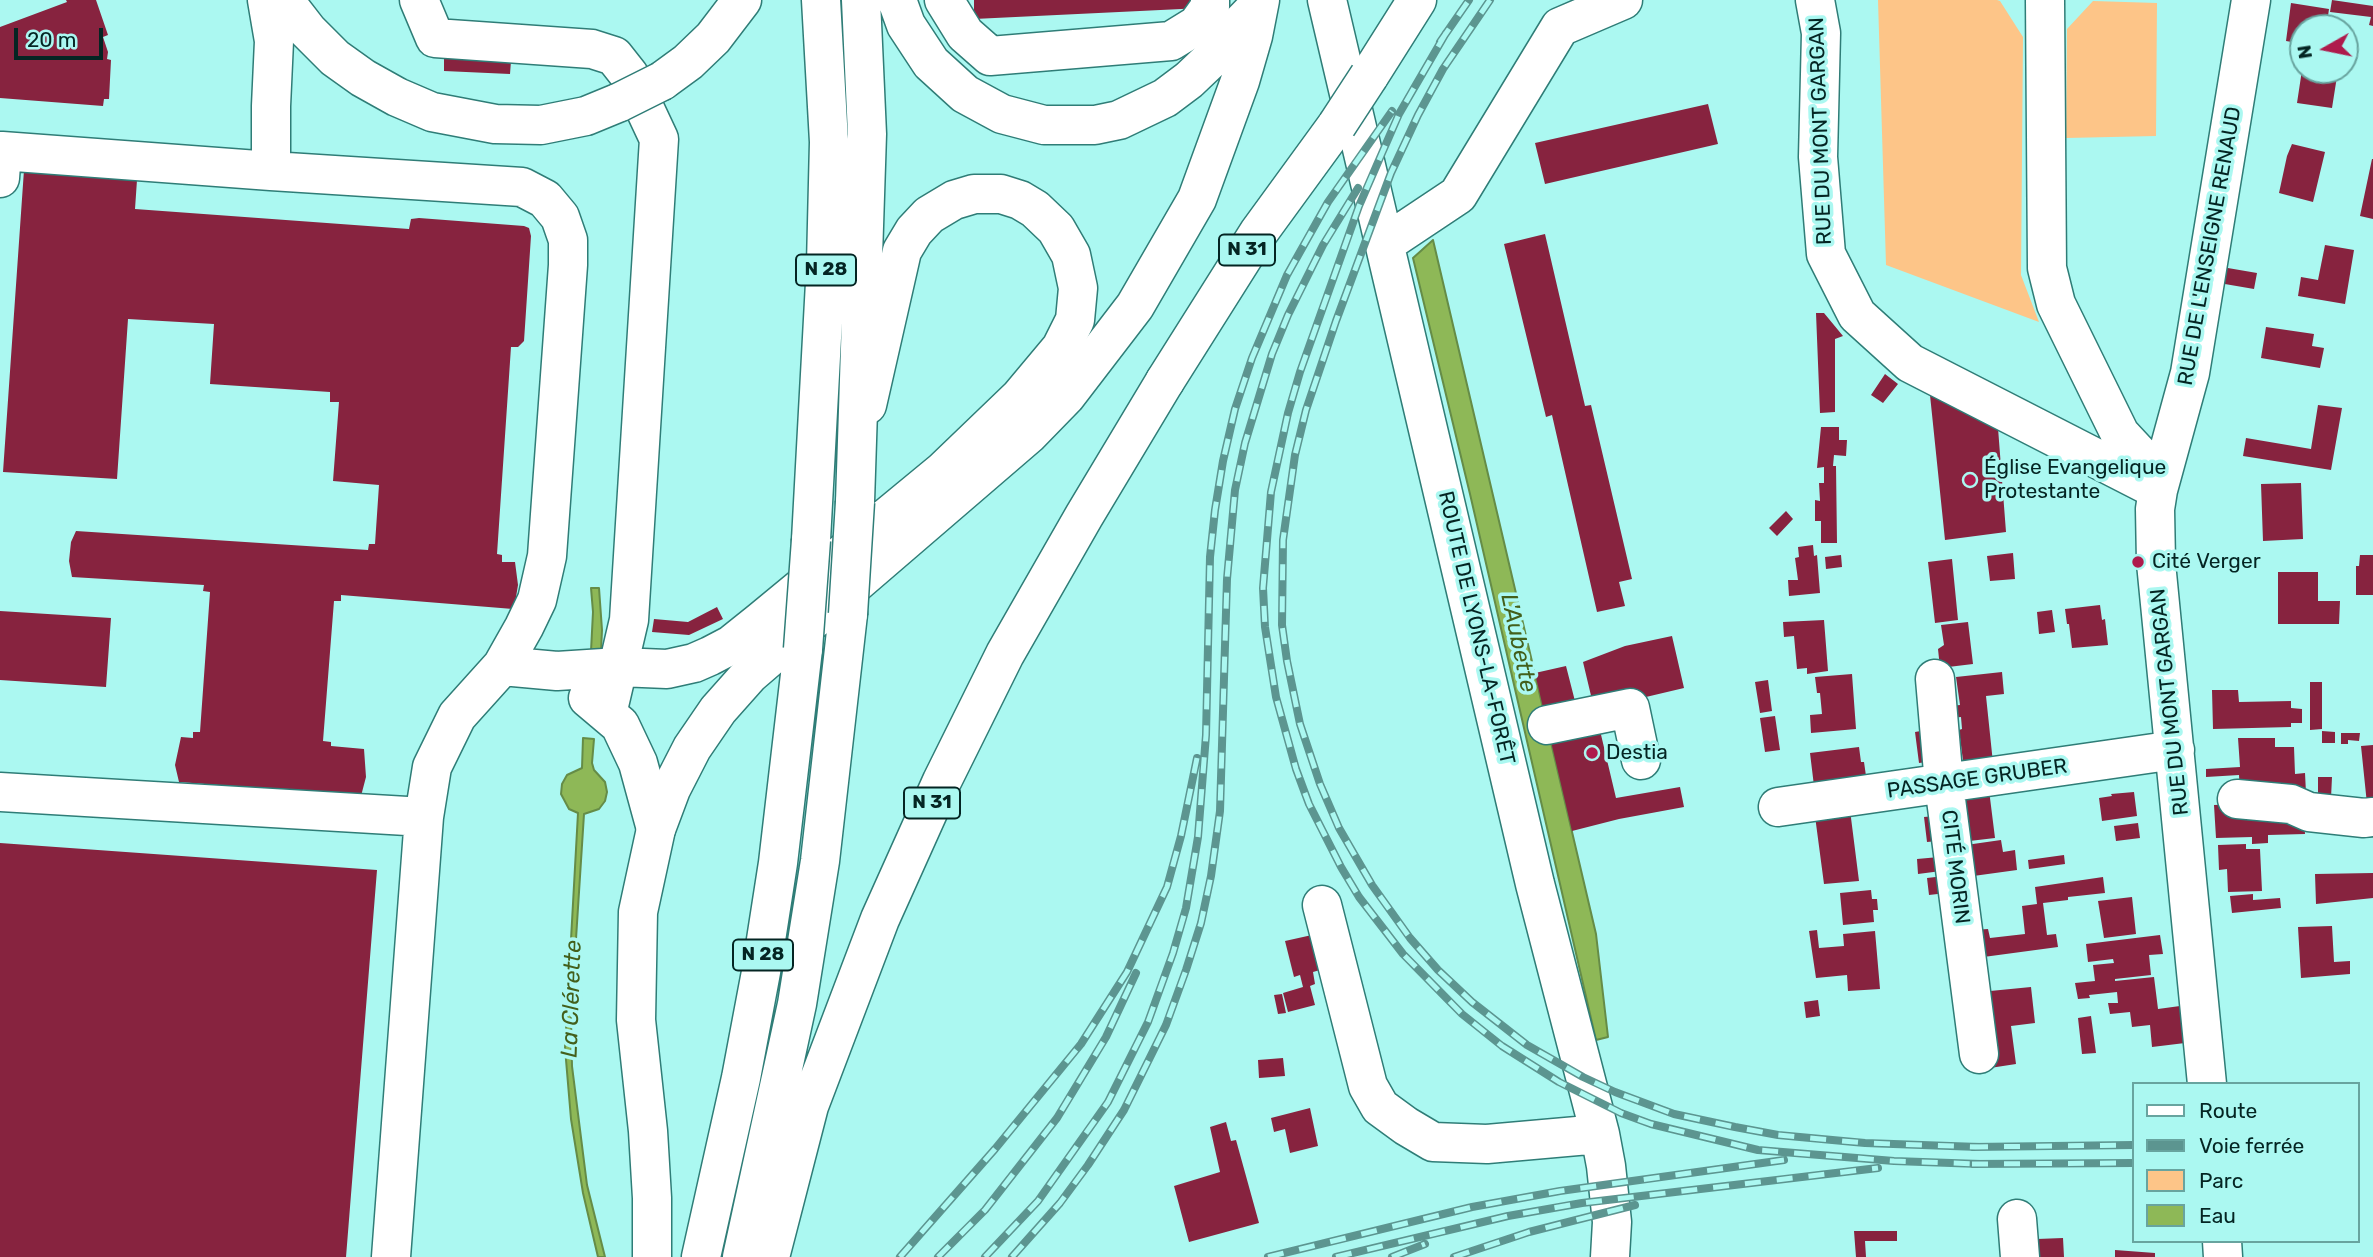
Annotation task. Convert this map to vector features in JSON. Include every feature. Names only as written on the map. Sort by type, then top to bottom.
[{"type":"main road","points":[[267,0],[274,41],[271,172]]},
{"type":"main road","points":[[284,0],[308,31],[335,58],[397,97],[432,112],[495,124],[541,125],[586,116],[662,81],[688,62],[713,38],[742,0]]},
{"type":"main road","points":[[419,0],[435,38],[592,49],[614,56],[629,75],[659,139],[629,620],[607,714]]},
{"type":"main road","name":"N 28","points":[[701,1257],[741,1078],[761,972],[778,863],[803,649],[826,278],[829,142],[821,0]]},
{"type":"main road","name":"N 28","points":[[741,1257],[797,1004],[820,861],[848,614],[858,448],[867,134],[861,0]]},
{"type":"main road","points":[[897,0],[906,25],[931,63],[965,94],[1002,114],[1044,125],[1095,125],[1119,120],[1165,98],[1209,61],[1260,2]]},
{"type":"main road","points":[[944,0],[965,34],[990,56],[1171,41],[1197,26],[1210,7],[1210,0]]},
{"type":"main road","name":"ROUTE DE LYONS-LA-FORÊT","points":[[1327,0],[1535,884],[1600,1134],[1612,1222],[1610,1257]]},
{"type":"main road","name":"N 31","points":[[770,1257],[809,1106],[880,919],[942,781],[1005,654],[1084,516],[1259,232],[1337,125],[1417,0]]},
{"type":"main road","points":[[1386,243],[1458,195],[1560,27],[1623,0]]},
{"type":"main road","name":"RUE DU MONT GARGAN","points":[[1815,0],[1821,33],[1818,157],[1826,254],[1857,316],[1910,363],[2159,484],[2155,509],[2156,563],[2207,1082]]},
{"type":"main road","points":[[2045,0],[2047,268],[2056,304],[2120,433],[2159,484]]},
{"type":"main road","name":"RUE DE L'ENSEIGNE RENAUD","points":[[2159,484],[2190,373],[2252,0]]},
{"type":"main road","points":[[652,1257],[652,1198],[636,1020],[638,912],[656,829],[671,789],[692,748],[718,710],[750,674],[1029,435],[1066,396],[1135,306],[1197,199],[1240,81],[1260,2]]},
{"type":"main road","points":[[0,178],[2,151],[271,172],[522,187],[545,199],[560,216],[568,240],[568,265],[547,556],[537,600],[502,667],[457,716],[432,767],[424,817],[391,1257]]},
{"type":"main road","points":[[502,667],[557,671],[619,667],[667,669],[694,663],[731,645],[943,471],[1041,373],[1061,348],[1075,320],[1078,288],[1071,255],[1056,229],[1035,209],[1020,200],[1001,194],[974,194],[954,200],[929,215],[914,231],[902,251],[893,285],[858,448]]},
{"type":"main road","points":[[557,671],[620,725],[638,763],[656,829]]},
{"type":"main road","name":"CITÉ MORIN","points":[[1935,679],[1944,784],[1979,1054]]},
{"type":"main road","points":[[1547,725],[1630,708],[1642,760]]},
{"type":"main road","name":"PASSAGE GRUBER","points":[[1778,807],[2175,750]]},
{"type":"main road","points":[[0,792],[424,817]]},
{"type":"main road","points":[[2237,799],[2291,804],[2309,812],[2373,817]]},
{"type":"main road","points":[[1322,905],[1368,1086],[1380,1107],[1433,1142],[1487,1144],[1600,1134]]},
{"type":"main road","points":[[2017,1219],[2020,1257]]},
{"type":"green space","points":[[1878,0],[1997,0],[2023,37],[2021,275],[2039,322],[1886,265]]},
{"type":"green space","points":[[2093,1],[2157,3],[2156,136],[2066,138],[2067,29]]},
{"type":"water","name":"L'Aubette","points":[[1433,240],[1596,934],[1608,1037],[1596,1040],[1413,258]]},
{"type":"water","points":[[591,588],[599,588],[601,651],[591,651]]},
{"type":"water","name":"La Clérette","points":[[583,738],[594,739],[592,763],[594,770],[605,782],[607,792],[599,809],[584,814],[571,1017],[572,1066],[587,1185],[605,1257],[598,1257],[583,1193],[571,1119],[565,1048],[578,813],[569,809],[561,794],[567,775],[582,768]]},
{"type":"building","points":[[66,0],[96,0],[108,35],[103,37],[108,52],[107,59],[111,60],[109,99],[104,99],[103,106],[0,98],[0,27],[67,2]]},
{"type":"building","points":[[974,0],[1202,0],[1202,8],[974,19]]},
{"type":"building","points":[[2332,0],[2373,6],[2373,26],[2369,25],[2371,17],[2330,12]]},
{"type":"building","points":[[2291,3],[2329,9],[2328,14],[2290,14]]},
{"type":"building","points":[[2289,18],[2289,42],[2286,41]]},
{"type":"building","points":[[444,57],[511,61],[510,74],[444,71]]},
{"type":"building","points":[[2300,84],[2336,84],[2332,108],[2297,103]]},
{"type":"building","points":[[1708,104],[1718,144],[1545,184],[1535,143]]},
{"type":"building","points":[[2292,144],[2325,152],[2313,202],[2279,193]]},
{"type":"building","points":[[2373,159],[2373,219],[2360,216]]},
{"type":"building","points":[[24,170],[137,180],[135,209],[409,229],[411,219],[419,218],[529,228],[531,236],[524,341],[518,347],[511,347],[497,554],[502,555],[502,562],[515,562],[518,585],[515,603],[513,609],[341,595],[341,601],[334,601],[323,741],[331,742],[331,746],[364,749],[366,777],[361,796],[179,782],[175,765],[181,737],[193,738],[193,732],[200,732],[210,592],[203,591],[204,585],[72,577],[69,561],[71,542],[76,531],[368,550],[369,544],[375,544],[379,485],[333,481],[339,402],[330,402],[330,392],[210,384],[214,324],[128,319],[117,479],[3,472]]},
{"type":"building","points":[[1545,234],[1585,406],[1591,405],[1632,579],[1619,582],[1625,606],[1597,612],[1552,415],[1546,417],[1504,244]]},
{"type":"building","points":[[2325,245],[2354,250],[2345,304],[2298,296],[2301,277],[2318,280]]},
{"type":"building","points":[[2222,267],[2257,273],[2254,289],[2219,283]]},
{"type":"building","points":[[1816,313],[1824,313],[1843,336],[1835,339],[1835,412],[1820,413]]},
{"type":"building","points":[[2266,327],[2314,334],[2312,346],[2324,348],[2320,368],[2261,358]]},
{"type":"building","points":[[1885,374],[1898,384],[1883,403],[1871,395]]},
{"type":"building","name":"Église Evangelique Protestante","points":[[1930,395],[1998,428],[2006,532],[1945,540]]},
{"type":"building","points":[[2318,405],[2342,408],[2331,470],[2243,456],[2246,438],[2311,449]]},
{"type":"building","points":[[1821,427],[1839,427],[1839,440],[1847,440],[1846,456],[1834,455],[1837,543],[1821,543],[1821,521],[1815,521],[1815,500],[1820,501],[1819,483],[1824,483],[1824,467],[1817,468]]},
{"type":"building","points":[[2301,483],[2303,539],[2263,541],[2261,484]]},
{"type":"building","points":[[1786,511],[1793,519],[1777,536],[1769,528]]},
{"type":"building","points":[[1813,545],[1814,556],[1817,555],[1820,593],[1789,596],[1788,580],[1798,580],[1795,558],[1799,557],[1798,547]]},
{"type":"building","points":[[2013,553],[2015,579],[1990,581],[1987,556]]},
{"type":"building","points":[[1841,555],[1842,567],[1826,569],[1825,557]]},
{"type":"building","points":[[2360,555],[2373,555],[2373,595],[2356,595],[2356,566],[2359,566]]},
{"type":"building","points":[[1952,559],[1958,620],[1935,623],[1928,562]]},
{"type":"building","points":[[2278,572],[2318,572],[2318,601],[2340,601],[2339,624],[2278,624]]},
{"type":"building","points":[[2100,605],[2102,620],[2105,619],[2108,645],[2072,648],[2065,609]]},
{"type":"building","points":[[717,607],[723,619],[689,635],[652,632],[654,619],[688,622]]},
{"type":"building","points":[[2052,610],[2055,632],[2039,634],[2037,612]]},
{"type":"building","points":[[0,611],[111,618],[106,687],[0,680]]},
{"type":"building","points":[[1824,620],[1828,671],[1807,674],[1807,668],[1797,669],[1794,636],[1784,637],[1783,622]]},
{"type":"building","points":[[1968,622],[1973,664],[1940,668],[1938,649],[1944,645],[1941,625]]},
{"type":"building","points":[[1672,636],[1684,688],[1629,701],[1593,704],[1583,662],[1625,646]]},
{"type":"building","points":[[1566,666],[1577,709],[1545,716],[1535,673]]},
{"type":"building","points":[[2002,672],[2004,694],[1986,696],[1993,763],[1964,768],[1959,730],[1962,729],[1961,717],[1951,718],[1950,706],[1960,705],[1956,677]]},
{"type":"building","points":[[1852,674],[1856,729],[1811,733],[1810,715],[1822,714],[1815,677]]},
{"type":"building","points":[[1768,680],[1772,711],[1760,713],[1755,682]]},
{"type":"building","points":[[2310,682],[2322,682],[2322,729],[2310,730]]},
{"type":"building","points":[[2212,690],[2238,690],[2239,702],[2291,701],[2291,708],[2302,709],[2302,723],[2291,723],[2291,727],[2213,729]]},
{"type":"building","points":[[1775,716],[1780,750],[1765,752],[1760,718]]},
{"type":"building","points":[[1598,722],[1616,798],[1680,787],[1684,807],[1572,831],[1549,733]]},
{"type":"building","points":[[1932,729],[1935,761],[1919,763],[1915,732]]},
{"type":"building","points":[[2322,731],[2335,732],[2335,743],[2322,743]]},
{"type":"building","points":[[2341,733],[2360,733],[2359,741],[2348,740],[2348,744],[2341,744]]},
{"type":"building","points":[[2238,738],[2275,738],[2275,747],[2294,747],[2295,774],[2305,773],[2306,793],[2240,795],[2239,775],[2206,777],[2206,769],[2240,767]]},
{"type":"building","points":[[2373,745],[2373,803],[2367,804],[2361,746]]},
{"type":"building","points":[[1859,747],[1867,783],[1814,786],[1810,753]]},
{"type":"building","points":[[2318,777],[2332,777],[2331,798],[2318,798]]},
{"type":"building","points":[[1989,790],[1995,838],[1961,842],[1955,795]]},
{"type":"building","points":[[2134,792],[2137,816],[2102,821],[2099,798]]},
{"type":"building","points":[[2242,804],[2304,818],[2305,834],[2268,835],[2268,843],[2252,844],[2252,837],[2216,838],[2214,805]]},
{"type":"building","points":[[1850,810],[1859,881],[1824,884],[1815,816]]},
{"type":"building","points":[[1945,815],[1938,841],[1927,842],[1924,817]]},
{"type":"building","points":[[2138,823],[2140,838],[2116,841],[2114,826]]},
{"type":"building","points":[[2001,840],[2003,852],[2015,850],[2017,870],[1966,877],[1966,845]]},
{"type":"building","points":[[0,843],[377,870],[346,1257],[0,1257]]},
{"type":"building","points":[[2246,844],[2246,849],[2260,849],[2262,891],[2228,892],[2227,869],[2219,870],[2218,845]]},
{"type":"building","points":[[2064,855],[2065,864],[2029,869],[2028,860]]},
{"type":"building","points":[[1939,857],[1941,871],[1918,874],[1917,859]]},
{"type":"building","points":[[2373,873],[2373,898],[2316,904],[2315,874]]},
{"type":"building","points":[[1953,875],[1955,892],[1929,895],[1927,878]]},
{"type":"building","points":[[2103,877],[2105,893],[2043,903],[2047,935],[2056,934],[2058,947],[1976,958],[1973,930],[1988,929],[1990,938],[2025,934],[2022,906],[2037,904],[2035,887]]},
{"type":"building","points":[[1871,890],[1872,899],[1877,899],[1878,910],[1873,910],[1874,922],[1843,925],[1840,893]]},
{"type":"building","points":[[2253,894],[2253,900],[2280,898],[2281,908],[2232,913],[2230,896]]},
{"type":"building","points":[[2132,897],[2136,934],[2104,938],[2098,901]]},
{"type":"building","points":[[2332,926],[2334,962],[2350,961],[2350,974],[2301,978],[2298,927]]},
{"type":"building","points":[[1817,930],[1819,948],[1844,946],[1843,934],[1875,931],[1880,989],[1848,991],[1847,975],[1816,978],[1809,931]]},
{"type":"building","points":[[1312,935],[1320,970],[1313,972],[1315,984],[1310,986],[1315,1005],[1288,1012],[1283,993],[1303,987],[1300,975],[1294,977],[1285,941]]},
{"type":"building","points":[[2160,935],[2163,954],[2149,955],[2151,975],[2115,979],[2154,977],[2158,1009],[2180,1006],[2185,1043],[2152,1047],[2150,1025],[2132,1027],[2130,1012],[2110,1014],[2108,1003],[2118,1003],[2117,992],[2078,999],[2075,983],[2095,981],[2093,965],[2114,963],[2113,959],[2088,962],[2086,944]]},
{"type":"building","points":[[2031,987],[2035,1023],[2011,1026],[2016,1064],[1990,1068],[1980,992]]},
{"type":"building","points":[[1282,994],[1286,1013],[1278,1014],[1274,995]]},
{"type":"building","points":[[1818,1000],[1820,1016],[1806,1018],[1804,1002]]},
{"type":"building","points":[[2091,1016],[2096,1053],[2082,1054],[2078,1018]]},
{"type":"building","points":[[1283,1058],[1285,1076],[1259,1078],[1258,1060]]},
{"type":"building","points":[[1310,1108],[1318,1146],[1290,1153],[1285,1129],[1274,1132],[1271,1118]]},
{"type":"building","points":[[1226,1122],[1231,1141],[1236,1140],[1259,1223],[1189,1242],[1174,1186],[1220,1172],[1210,1127]]},
{"type":"building","points":[[1854,1231],[1897,1231],[1897,1241],[1865,1241],[1866,1257],[1856,1257]]},
{"type":"building","points":[[2063,1238],[2064,1257],[2038,1257],[2037,1239]]},
{"type":"building","points":[[2115,1250],[2155,1253],[2155,1257],[2115,1257]]},
{"type":"railway","points":[[1440,42],[1469,0]]},
{"type":"railway","points":[[1490,0],[1443,69],[1391,173],[1336,321],[1306,410],[1295,455],[1283,540],[1282,625],[1300,724],[1320,784],[1339,828],[1372,885],[1410,938],[1438,970],[1472,1002],[1527,1045],[1583,1077],[1674,1114],[1778,1135],[1865,1143],[1979,1147]]},
{"type":"railway","points":[[1446,33],[1399,114],[1359,206],[1300,372],[1271,492],[1263,588],[1265,627],[1276,697],[1296,769],[1309,804],[1359,897],[1403,954],[1462,1014],[1502,1046],[1559,1082],[1621,1113],[1651,1124],[1758,1150],[1894,1161],[1980,1164]]},
{"type":"railway","points":[[985,1257],[1038,1201],[1108,1102],[1148,1022],[1173,953],[1186,908],[1198,837],[1206,735],[1210,557],[1223,461],[1235,409],[1252,358],[1287,275],[1328,202],[1392,111]]},
{"type":"railway","points":[[1012,1257],[1060,1203],[1124,1110],[1166,1025],[1186,970],[1201,923],[1220,811],[1227,579],[1235,490],[1245,443],[1272,354],[1288,315],[1323,245],[1358,188]]},
{"type":"railway","points":[[900,1257],[995,1149],[1081,1044],[1127,972],[1167,887],[1197,758]]},
{"type":"railway","points":[[938,1257],[985,1210],[1057,1118],[1106,1037],[1136,973]]},
{"type":"railway","points":[[1972,1147],[2132,1145]]},
{"type":"railway","points":[[1268,1257],[1472,1207],[1560,1191],[1784,1160]]},
{"type":"railway","points":[[1972,1164],[2132,1163]]},
{"type":"railway","points":[[1336,1257],[1508,1216],[1582,1203],[1878,1168]]},
{"type":"railway","points":[[1454,1257],[1529,1232],[1635,1205]]},
{"type":"railway","points":[[1392,1257],[1425,1244]]},
{"type":"place","name":"Église Evangelique Protestante","points":[[1970,480]]},
{"type":"place","name":"Cité Verger","points":[[2138,562]]},
{"type":"place","name":"Destia","points":[[1592,753]]}]
